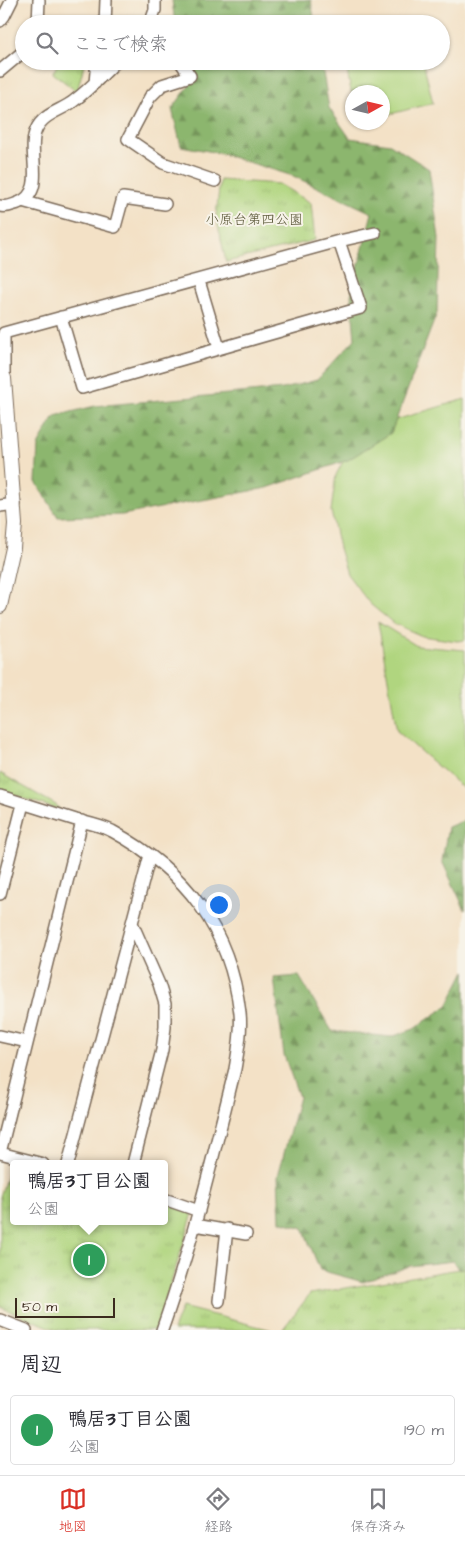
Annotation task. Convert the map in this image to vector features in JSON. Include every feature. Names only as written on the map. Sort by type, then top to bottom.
[{"type":"street","points":[[0,21],[12,0]]},
{"type":"street","points":[[39,15],[40,0]]},
{"type":"street","points":[[105,15],[106,0]]},
{"type":"street","points":[[153,15],[155,0]]},
{"type":"street","points":[[0,71],[15,58]]},
{"type":"street","points":[[95,83],[96,70]]},
{"type":"street","points":[[0,206],[6,207],[22,201],[33,189],[36,172],[32,148],[38,123],[50,114],[73,102],[108,70]]},
{"type":"street","points":[[186,70],[190,76],[162,85],[150,97],[128,138],[163,163],[215,182]]},
{"type":"street","points":[[22,201],[115,227],[123,198],[166,204]]},
{"type":"street","points":[[0,606],[13,548],[15,504],[4,441],[2,379],[4,334],[199,281],[339,240],[375,233]]},
{"type":"street","points":[[61,317],[82,388],[361,308],[339,240]]},
{"type":"street","points":[[199,281],[219,348]]},
{"type":"street","points":[[0,506],[15,504]]},
{"type":"street","points":[[0,796],[111,830],[150,855],[173,874],[200,904],[220,938],[233,979],[240,1014],[239,1045],[235,1069],[195,1225],[162,1330]]},
{"type":"street","points":[[0,894],[23,804]]},
{"type":"street","points":[[27,1160],[0,1153],[82,821]]},
{"type":"street","points":[[69,1160],[150,855]]},
{"type":"street","points":[[132,923],[159,984],[164,1004],[165,1027],[162,1050],[134,1160]]},
{"type":"street","points":[[0,1036],[27,1042]]},
{"type":"street","points":[[168,1200],[198,1211]]},
{"type":"street","points":[[195,1225],[227,1229],[246,1234]]},
{"type":"street","points":[[219,1302],[227,1229]]},
{"type":"street","points":[[0,1320],[20,1329]]},
{"type":"green space","points":[[172,0],[311,0],[314,15],[174,15]]},
{"type":"green space","points":[[54,70],[83,70],[77,92],[53,73]]},
{"type":"green space","points":[[192,70],[323,70],[329,108],[350,138],[390,144],[429,169],[439,238],[437,313],[391,433],[348,460],[267,488],[122,515],[58,517],[36,482],[38,445],[55,416],[95,406],[283,389],[317,380],[355,339],[351,295],[372,213],[293,176],[219,153],[181,146],[172,109],[195,78]]},
{"type":"green space","points":[[347,70],[425,70],[433,103],[390,114],[390,85],[350,85]]},
{"type":"green space","name":"小原台第四公園","points":[[220,180],[279,184],[311,203],[315,240],[226,262],[216,216]]},
{"type":"green space","points":[[465,399],[465,640],[457,641],[422,636],[393,623],[370,604],[347,574],[331,511],[336,475],[359,431]]},
{"type":"green space","points":[[378,622],[417,646],[465,650],[465,790],[397,731]]},
{"type":"green space","points":[[0,773],[56,805],[60,810],[0,791]]},
{"type":"green space","points":[[465,820],[465,910],[442,861],[448,827]]},
{"type":"green space","points":[[465,971],[465,1280],[453,1261],[410,1266],[363,1282],[320,1270],[303,1228],[280,1221],[278,1176],[299,1097],[284,1055],[274,978],[299,976],[332,1031],[391,1037],[414,1029],[447,1006]]},
{"type":"green space","points":[[10,1165],[10,1225],[168,1225],[168,1204],[193,1213],[156,1330],[57,1330],[0,1307],[0,1197]]},
{"type":"green space","points":[[465,1268],[465,1330],[282,1330],[310,1294]]},
{"type":"green space","points":[[182,1307],[272,1330],[173,1330]]},
{"type":"place","name":"鴨居3丁目公園","points":[[89,1260]]}]
